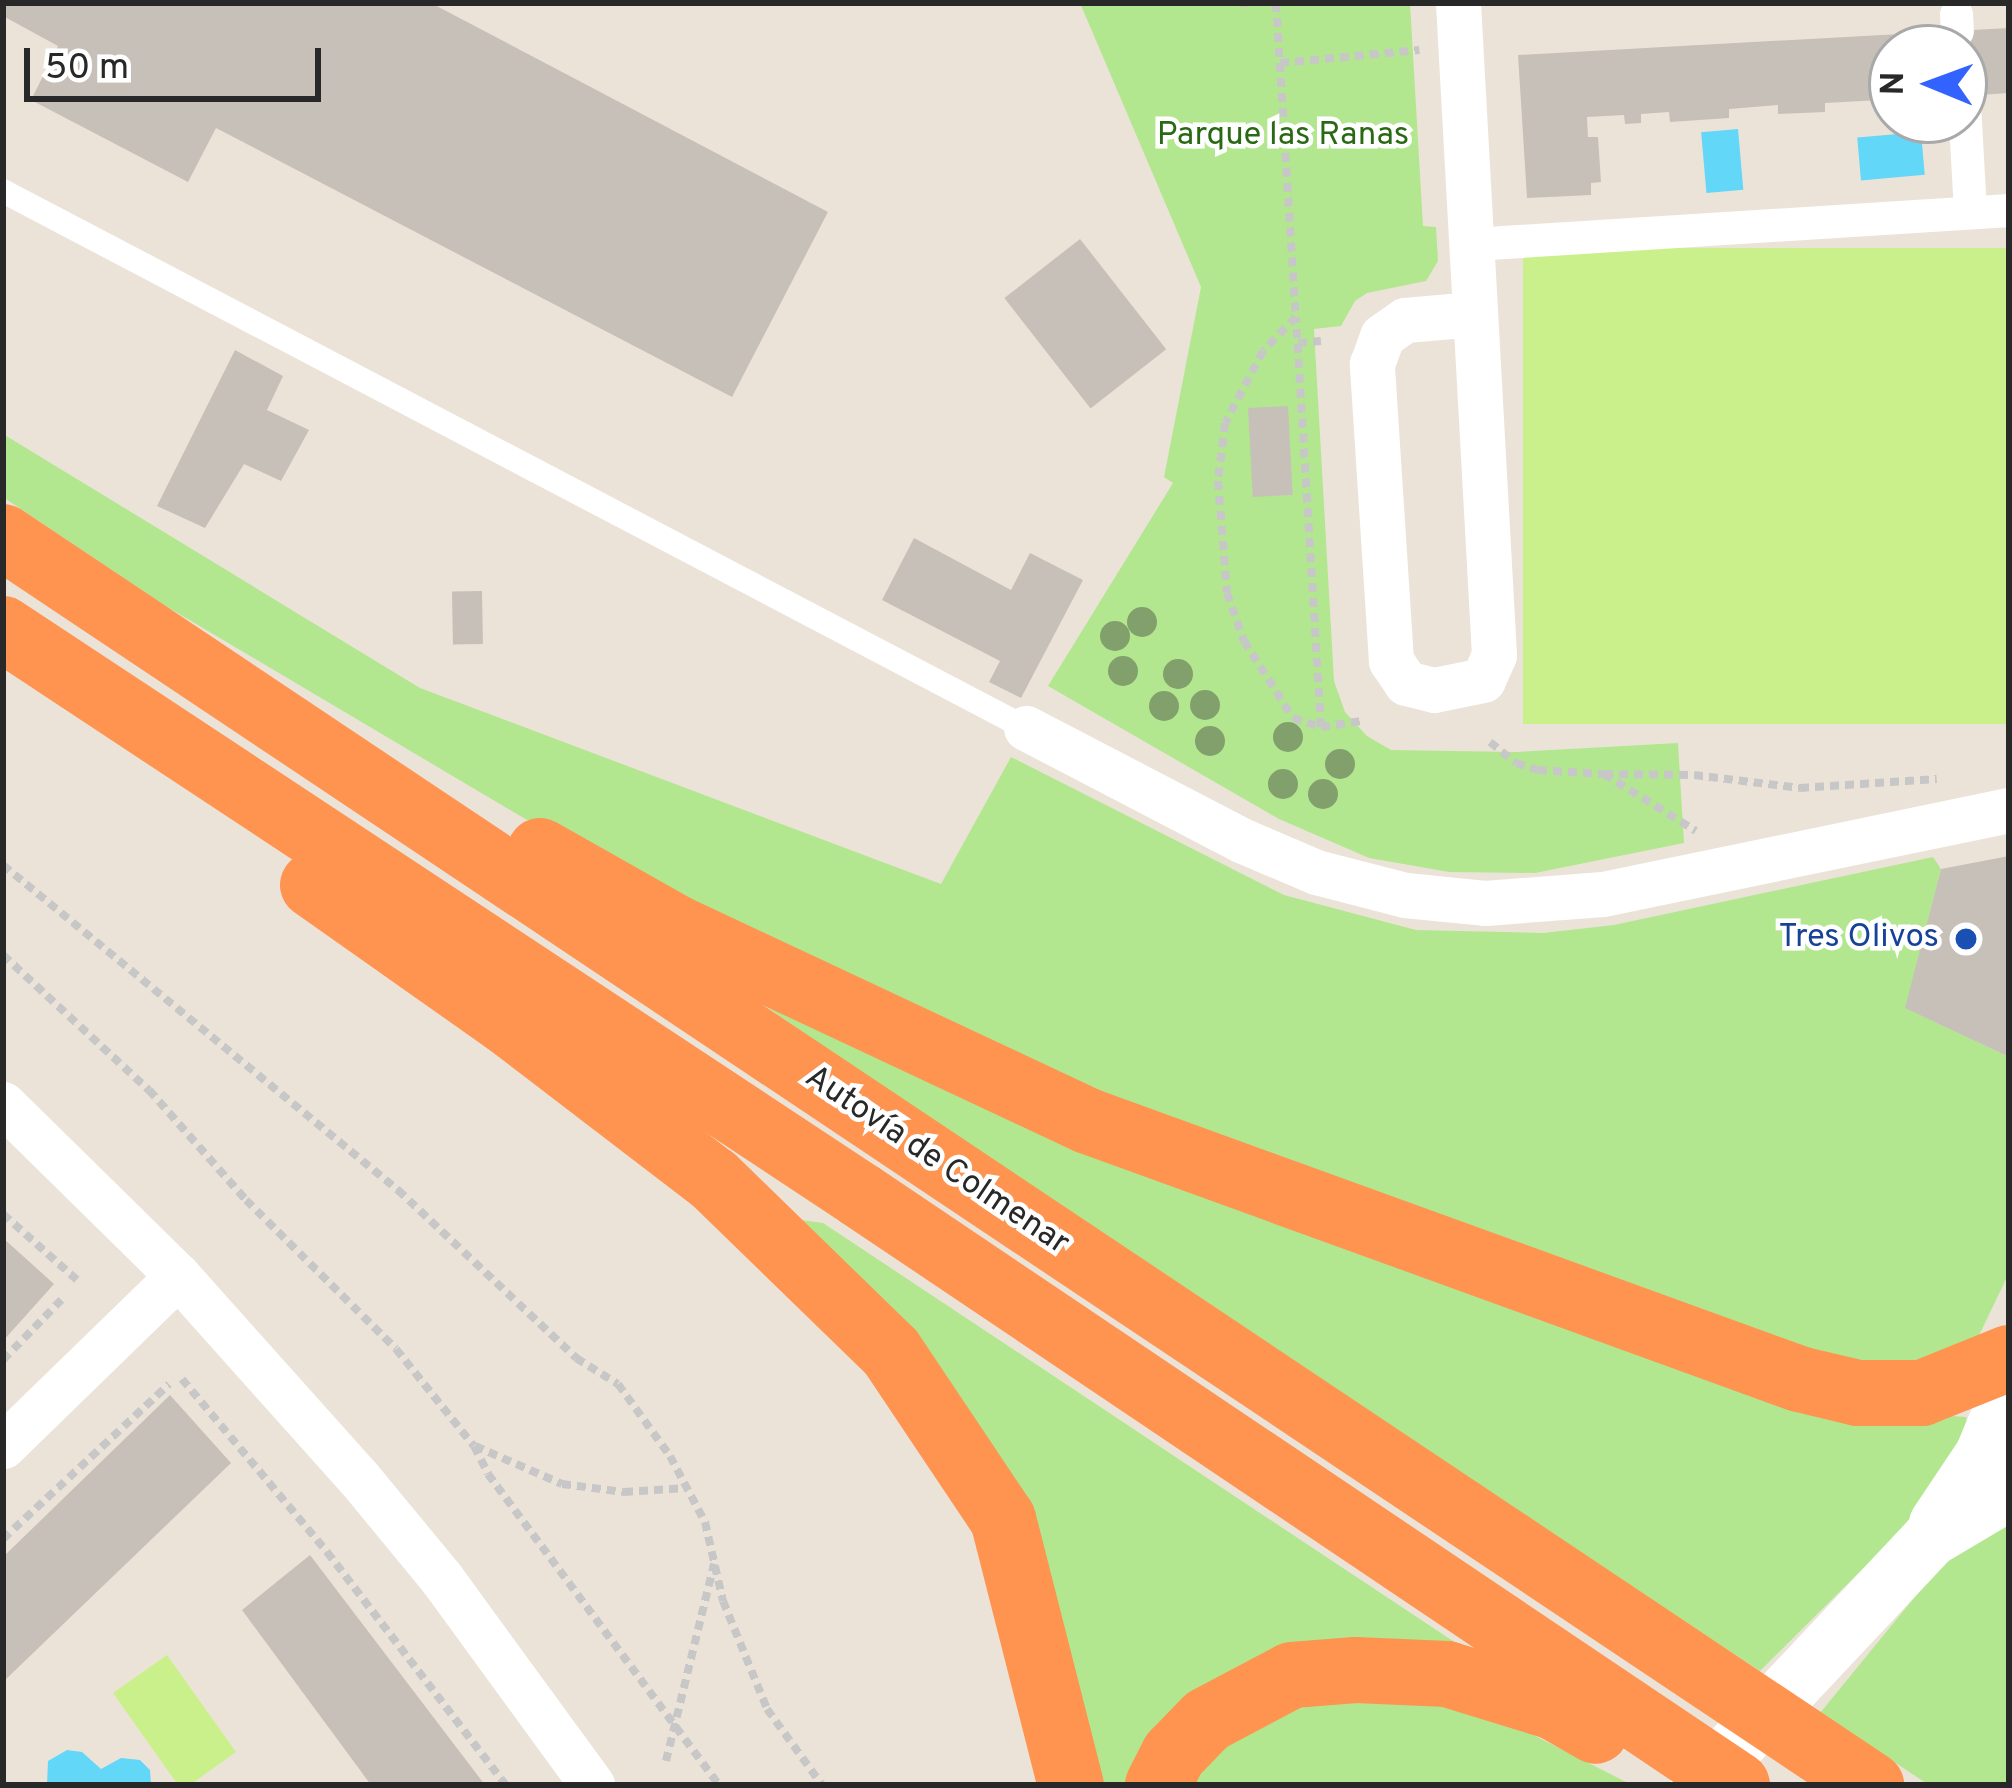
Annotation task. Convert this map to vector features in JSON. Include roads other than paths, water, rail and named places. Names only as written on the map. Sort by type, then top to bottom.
[{"type":"highway","name":"Autovía de Colmenar","points":[[3,537],[1871,1785]]},
{"type":"highway","points":[[128,619],[676,928],[1088,1121],[1819,1384],[1858,1393],[1922,1394],[2009,1358]]},
{"type":"highway","points":[[3,628],[860,1195],[1716,1774]]},
{"type":"highway","points":[[3,672],[506,1021],[713,1179],[891,1352],[1003,1519],[1071,1785]]},
{"type":"highway","points":[[1158,1785],[1174,1754],[1207,1720],[1247,1694],[1292,1675],[1356,1670],[1447,1675],[1505,1689],[1716,1774]]},
{"type":"street","points":[[1458,3],[1494,655],[1483,680],[1434,690],[1406,682],[1391,661],[1372,364],[1382,336],[1405,320],[1474,314]]},
{"type":"street","points":[[1966,144],[1970,212]]},
{"type":"street","points":[[1472,244],[2009,210]]},
{"type":"street","points":[[1026,728],[1240,840],[1316,872],[1367,888],[1439,899],[1517,902],[1603,894],[2009,810]]},
{"type":"street","points":[[3,1104],[178,1276],[442,1579],[592,1785]]},
{"type":"street","points":[[3,1446],[178,1276]]},
{"type":"street","points":[[1930,1538],[1945,1506],[1983,1454],[2009,1391]]},
{"type":"street","points":[[1716,1774],[1930,1538],[2009,1491]]},
{"type":"lane","points":[[3,191],[1026,728]]},
{"type":"water","points":[[1738,129],[1743,190],[1706,193],[1701,132]]},
{"type":"water","points":[[1868,137],[1868,144],[1922,144],[1925,175],[1861,180],[1857,138]]},
{"type":"water","points":[[67,1750],[82,1752],[101,1769],[121,1758],[140,1760],[150,1770],[151,1785],[47,1785],[48,1761]]},
{"type":"place","name":"Tres Olivos","points":[[1966,939]]},
{"type":"park label","name":"Parque las Ranas","points":[[1283,137]]}]
